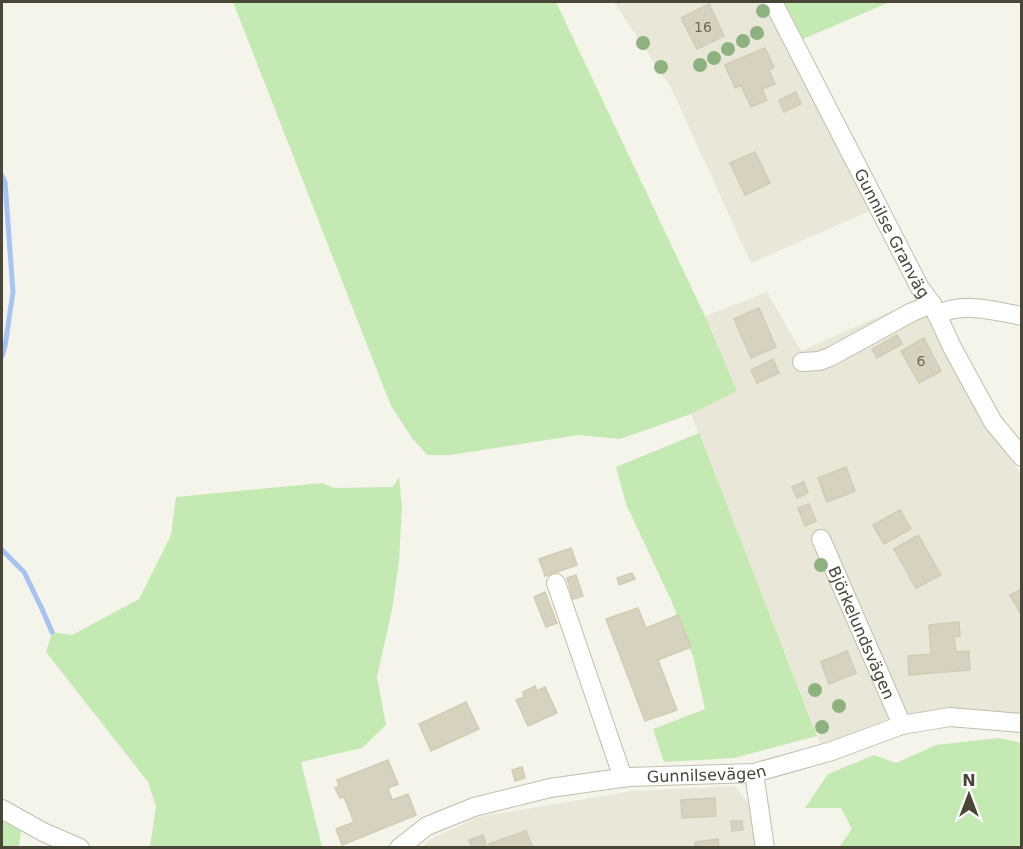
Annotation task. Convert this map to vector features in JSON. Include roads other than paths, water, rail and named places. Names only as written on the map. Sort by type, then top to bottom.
[{"type":"street","name":"Gunnilse Granväg","points":[[772,2],[920,288],[935,310],[953,349],[993,422],[1022,457]]},
{"type":"street","points":[[802,362],[819,361],[830,357],[912,312],[968,308],[1022,316]]},
{"type":"street","name":"Björkelundsvägen","points":[[821,539],[902,725]]},
{"type":"street","points":[[556,583],[623,778]]},
{"type":"street","name":"Gunnilsevägen","points":[[399,848],[427,826],[474,807],[550,788],[623,778],[754,773],[832,751],[902,725],[950,717],[1022,723]]},
{"type":"street","points":[[754,773],[765,848]]},
{"type":"street","points":[[2,809],[43,832],[80,848]]},
{"type":"waterway","points":[[2,176],[5,182],[13,292],[2,356]]},
{"type":"waterway","points":[[2,550],[24,572],[52,632]]}]
